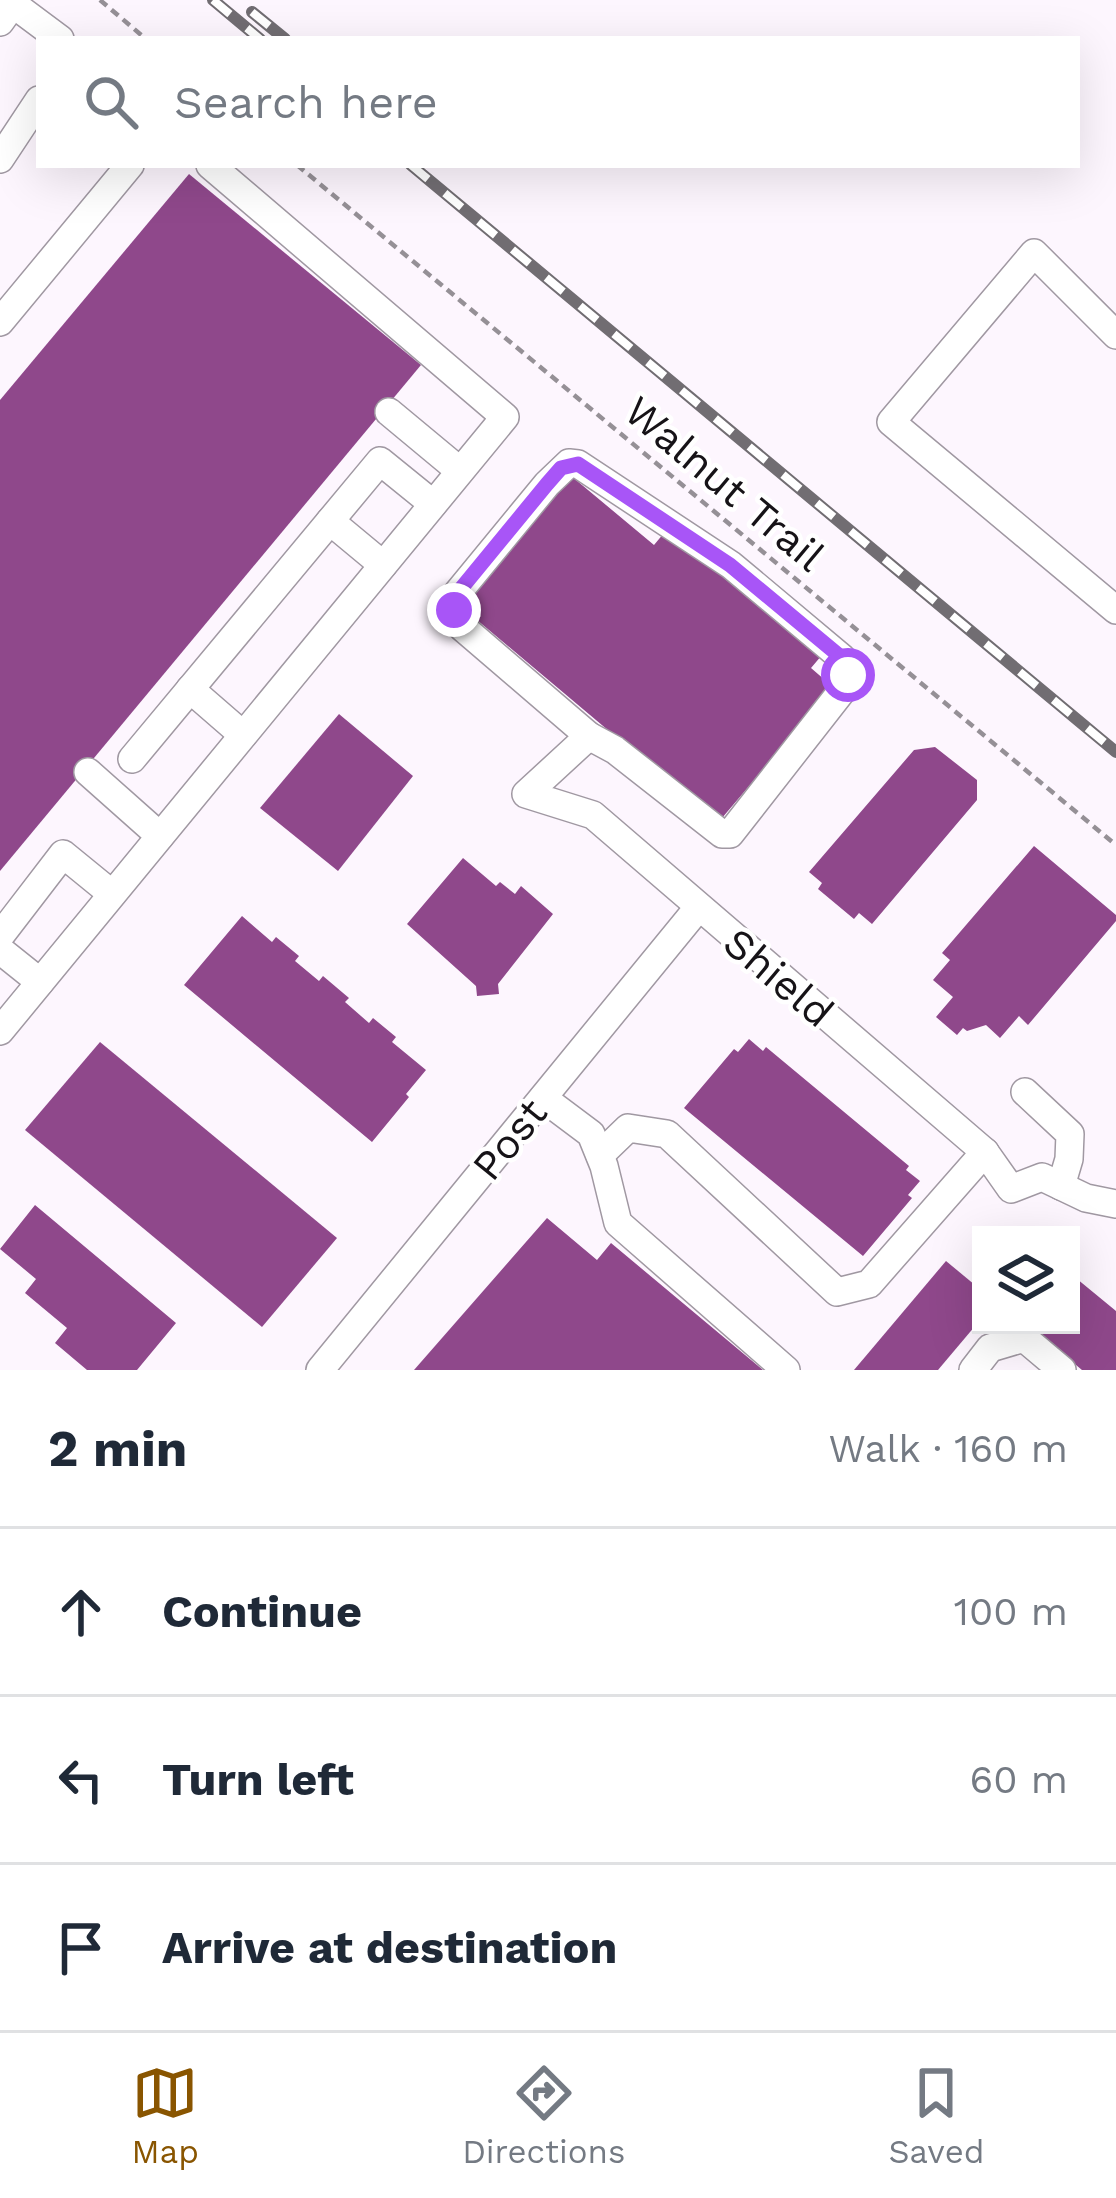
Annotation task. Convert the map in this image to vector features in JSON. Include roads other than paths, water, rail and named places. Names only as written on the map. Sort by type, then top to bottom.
[{"type":"street","points":[[0,22],[13,4],[56,36]]},
{"type":"street","points":[[0,158],[36,104]]},
{"type":"street","points":[[0,322],[128,168]]},
{"type":"street","points":[[0,1031],[505,417],[214,168]]},
{"type":"street","points":[[1116,335],[1034,253],[891,422],[1116,610]]},
{"type":"street","points":[[389,412],[460,471]]},
{"type":"street","points":[[132,759],[380,461],[433,504]]},
{"type":"street","points":[[569,463],[578,464],[668,520],[730,565],[842,658],[848,675],[845,687],[730,834],[722,834],[590,736],[462,627],[454,610],[455,596],[569,463]]},
{"type":"street","points":[[330,521],[383,565]]},
{"type":"street","points":[[190,689],[243,735]]},
{"type":"street","name":"Shield","points":[[590,736],[526,794],[593,815],[985,1152],[1012,1189],[1042,1177],[1061,1186]]},
{"type":"street","points":[[88,772],[160,836]]},
{"type":"street","points":[[0,936],[64,854],[112,895]]},
{"type":"street","name":"Post","points":[[320,1370],[698,908]]},
{"type":"street","points":[[0,950],[40,982]]},
{"type":"street","points":[[1024,1092],[1070,1134],[1061,1186],[1086,1198],[1116,1204]]},
{"type":"street","points":[[543,1098],[591,1135],[618,1223],[786,1370]]},
{"type":"street","points":[[600,1155],[628,1129],[668,1134],[837,1292],[869,1285],[985,1152]]},
{"type":"street","points":[[973,1370],[990,1348],[1024,1339],[1062,1370]]},
{"type":"railway","points":[[213,0],[256,36]]},
{"type":"railway","points":[[252,12],[281,36]]},
{"type":"railway","points":[[415,168],[1116,752]]}]
